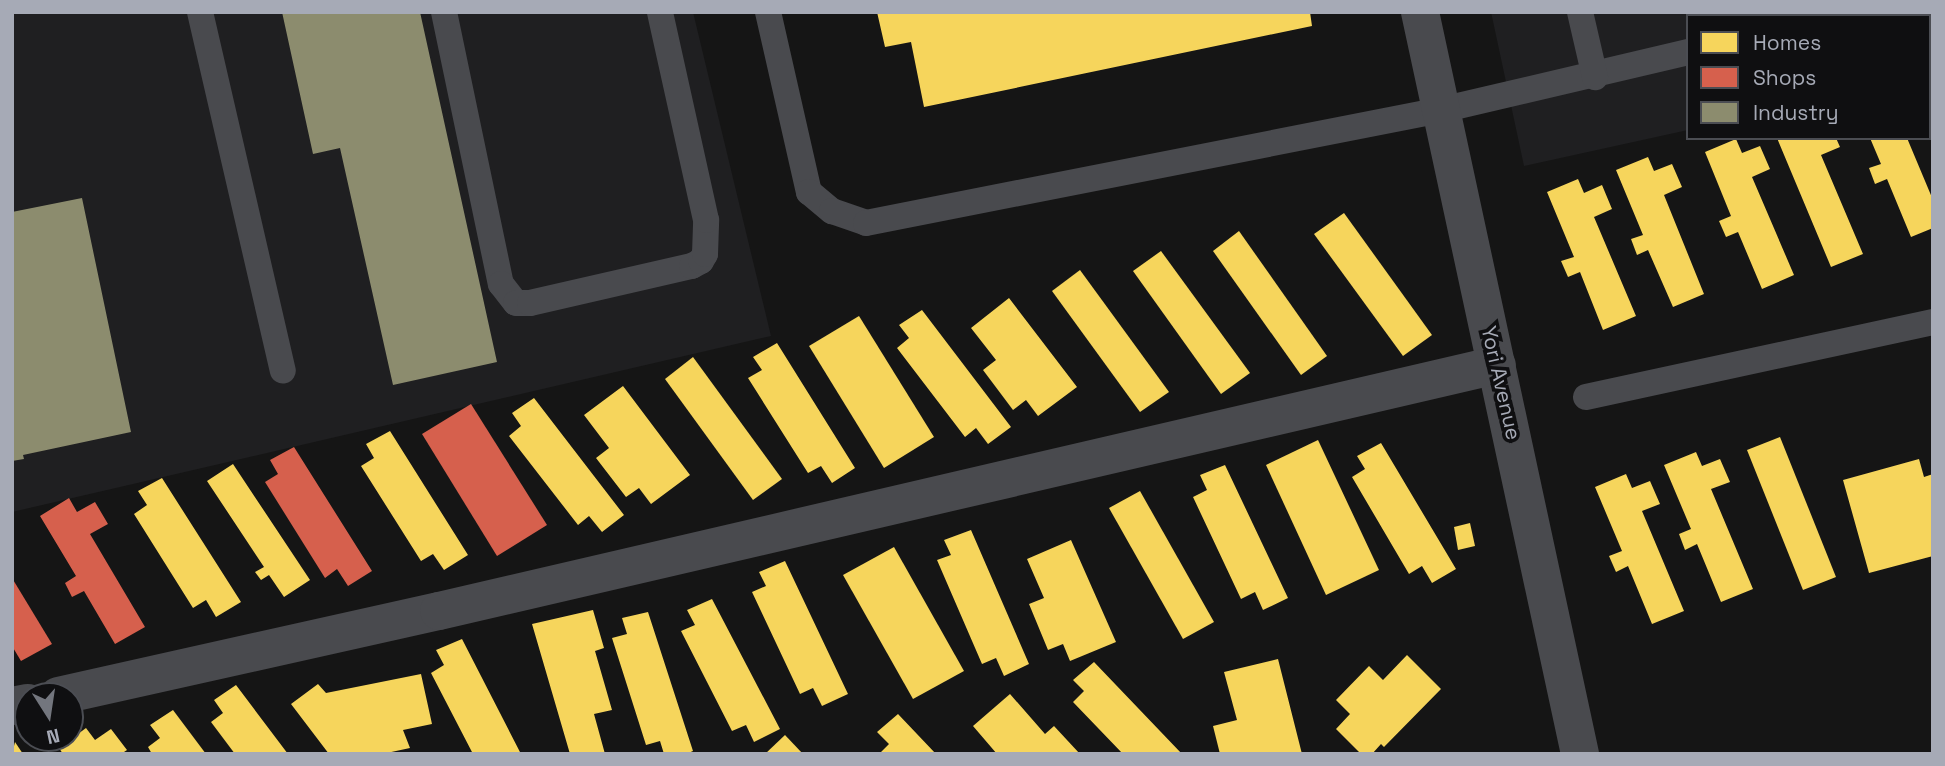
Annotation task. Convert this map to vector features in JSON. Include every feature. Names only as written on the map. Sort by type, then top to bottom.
[{"type":"street","name":"Yori Avenue","points":[[1419,12],[1580,754]]},
{"type":"street","points":[[84,690],[480,602],[1497,365]]},
{"type":"lane","points":[[200,12],[283,371]]},
{"type":"lane","points":[[444,12],[501,284],[516,303],[530,303],[692,266],[701,261],[705,254],[706,220],[660,12]]},
{"type":"lane","points":[[768,12],[809,192],[831,211],[866,223],[1441,110],[1686,53]]},
{"type":"lane","points":[[1580,12],[1595,76]]},
{"type":"lane","points":[[1586,397],[1933,322]]},
{"type":"shaded area","points":[[12,12],[693,12],[771,336],[12,512]]},
{"type":"shaded area","points":[[1491,12],[1933,12],[1931,76],[1931,14],[1686,14],[1686,130],[1524,166]]},
{"type":"building: Homes","points":[[877,12],[1310,12],[1312,26],[924,107],[911,42],[885,47]]},
{"type":"building: Homes","points":[[1734,140],[1736,140],[1742,153],[1760,146],[1770,169],[1752,177],[1794,275],[1762,289],[1738,232],[1726,237],[1719,221],[1731,216],[1705,152]]},
{"type":"building: Homes","points":[[1778,140],[1837,140],[1840,147],[1821,155],[1863,254],[1831,267]]},
{"type":"building: Homes","points":[[1871,140],[1908,140],[1933,200],[1933,228],[1911,237],[1887,179],[1875,184],[1869,168],[1881,164]]},
{"type":"building: Homes","points":[[1648,157],[1654,171],[1672,164],[1682,187],[1664,195],[1704,294],[1673,307],[1648,250],[1637,255],[1631,239],[1643,235],[1616,170]]},
{"type":"building: Homes","points":[[1578,179],[1584,193],[1602,185],[1612,209],[1594,217],[1636,316],[1603,330],[1580,272],[1568,277],[1561,261],[1574,257],[1547,192]]},
{"type":"building: Homes","points":[[1344,213],[1432,335],[1403,356],[1314,234]]},
{"type":"building: Homes","points":[[1239,231],[1327,356],[1301,375],[1213,251]]},
{"type":"building: Homes","points":[[1161,251],[1250,373],[1221,394],[1133,271]]},
{"type":"building: Homes","points":[[1080,270],[1169,392],[1140,412],[1052,291]]},
{"type":"building: Homes","points":[[1009,298],[1077,387],[1038,416],[1026,400],[1013,410],[983,370],[996,360],[971,328]]},
{"type":"building: Homes","points":[[922,310],[1011,427],[988,444],[976,428],[965,437],[897,348],[909,338],[899,325]]},
{"type":"building: Homes","points":[[859,316],[934,437],[884,468],[809,346]]},
{"type":"building: Homes","points":[[777,343],[855,468],[832,483],[821,466],[808,473],[748,378],[762,370],[753,357]]},
{"type":"building: Homes","points":[[693,357],[782,479],[753,500],[665,379]]},
{"type":"building: Homes","points":[[623,386],[690,475],[651,504],[639,488],[626,497],[596,458],[609,448],[584,415]]},
{"type":"building: Homes","points":[[534,398],[624,515],[602,532],[589,516],[578,525],[509,436],[521,426],[512,413]]},
{"type":"building: Homes","points":[[390,431],[468,555],[444,570],[433,554],[421,561],[361,466],[374,458],[366,444]]},
{"type":"building: Homes","points":[[1780,437],[1836,577],[1803,590],[1747,450]]},
{"type":"building: Homes","points":[[1318,440],[1379,570],[1326,595],[1266,465]]},
{"type":"building: Homes","points":[[1381,443],[1456,569],[1432,583],[1422,566],[1409,574],[1352,477],[1365,469],[1357,456]]},
{"type":"building: Homes","points":[[1696,452],[1702,466],[1720,459],[1730,482],[1711,489],[1753,589],[1721,602],[1697,544],[1685,550],[1679,534],[1691,529],[1664,465]]},
{"type":"building: Homes","points":[[1919,459],[1924,477],[1933,474],[1933,556],[1869,573],[1843,480]]},
{"type":"building: Homes","points":[[233,464],[310,580],[284,597],[269,575],[261,580],[255,572],[264,567],[207,481]]},
{"type":"building: Homes","points":[[1225,465],[1288,598],[1263,610],[1255,592],[1241,599],[1193,497],[1207,490],[1200,475]]},
{"type":"building: Homes","points":[[1626,474],[1632,488],[1650,481],[1660,504],[1642,511],[1684,611],[1652,624],[1628,566],[1616,572],[1609,556],[1622,551],[1595,487]]},
{"type":"building: Homes","points":[[162,478],[241,602],[216,617],[206,600],[193,608],[134,514],[147,505],[138,491]]},
{"type":"building: Homes","points":[[1140,491],[1214,622],[1183,639],[1109,508]]},
{"type":"building: Homes","points":[[1470,523],[1475,546],[1458,550],[1454,527]]},
{"type":"building: Homes","points":[[971,530],[1029,664],[1004,676],[996,658],[982,664],[937,560],[951,555],[944,540]]},
{"type":"building: Homes","points":[[1071,540],[1116,642],[1070,661],[1063,644],[1048,650],[1029,604],[1044,598],[1027,559]]},
{"type":"building: Homes","points":[[894,547],[964,671],[913,699],[843,575]]},
{"type":"building: Homes","points":[[785,561],[848,694],[822,706],[813,688],[800,694],[752,592],[766,586],[759,572]]},
{"type":"building: Homes","points":[[712,599],[780,729],[754,742],[746,725],[732,731],[681,631],[695,625],[687,610]]},
{"type":"building: Homes","points":[[593,610],[604,648],[595,651],[612,710],[594,714],[605,754],[570,754],[532,624]]},
{"type":"building: Homes","points":[[648,612],[693,751],[686,754],[664,754],[660,741],[646,745],[612,638],[627,634],[622,618]]},
{"type":"building: Homes","points":[[462,639],[521,754],[473,754],[431,673],[444,665],[436,650]]},
{"type":"building: Homes","points":[[1407,655],[1441,689],[1384,747],[1381,744],[1372,754],[1361,754],[1336,729],[1350,714],[1336,700],[1369,666],[1383,680]]},
{"type":"building: Homes","points":[[1278,659],[1302,754],[1220,754],[1213,726],[1237,720],[1224,672]]},
{"type":"building: Homes","points":[[1094,662],[1182,754],[1123,754],[1073,702],[1084,691],[1073,680]]},
{"type":"building: Homes","points":[[421,674],[432,724],[403,730],[410,748],[382,754],[329,754],[291,704],[318,684],[326,693]]},
{"type":"building: Homes","points":[[236,685],[288,754],[235,754],[211,722],[223,713],[214,700]]},
{"type":"building: Homes","points":[[1010,694],[1045,734],[1054,726],[1080,754],[997,754],[973,726]]},
{"type":"building: Homes","points":[[173,710],[206,754],[152,754],[148,747],[160,738],[150,725]]},
{"type":"building: Homes","points":[[898,714],[936,754],[879,754],[889,744],[877,732]]},
{"type":"building: Homes","points":[[86,728],[95,740],[111,729],[127,750],[121,754],[63,754],[62,752],[84,752]]},
{"type":"building: Homes","points":[[785,735],[803,754],[765,754]]},
{"type":"building: Shops","points":[[1933,74],[1933,100],[1931,88]]},
{"type":"building: Shops","points":[[471,404],[547,525],[497,556],[422,434]]},
{"type":"building: Shops","points":[[294,447],[372,571],[348,586],[337,569],[325,578],[265,482],[278,474],[270,460]]},
{"type":"building: Shops","points":[[69,498],[77,512],[95,502],[108,524],[90,534],[145,627],[115,644],[84,591],[72,597],[65,583],[76,576],[40,516]]},
{"type":"building: Shops","points":[[12,578],[52,644],[21,661],[12,646]]},
{"type":"building: Industry","points":[[282,12],[420,12],[497,362],[393,385],[340,148],[313,154]]},
{"type":"building: Industry","points":[[82,198],[131,432],[23,455],[24,459],[12,461],[12,212]]}]
